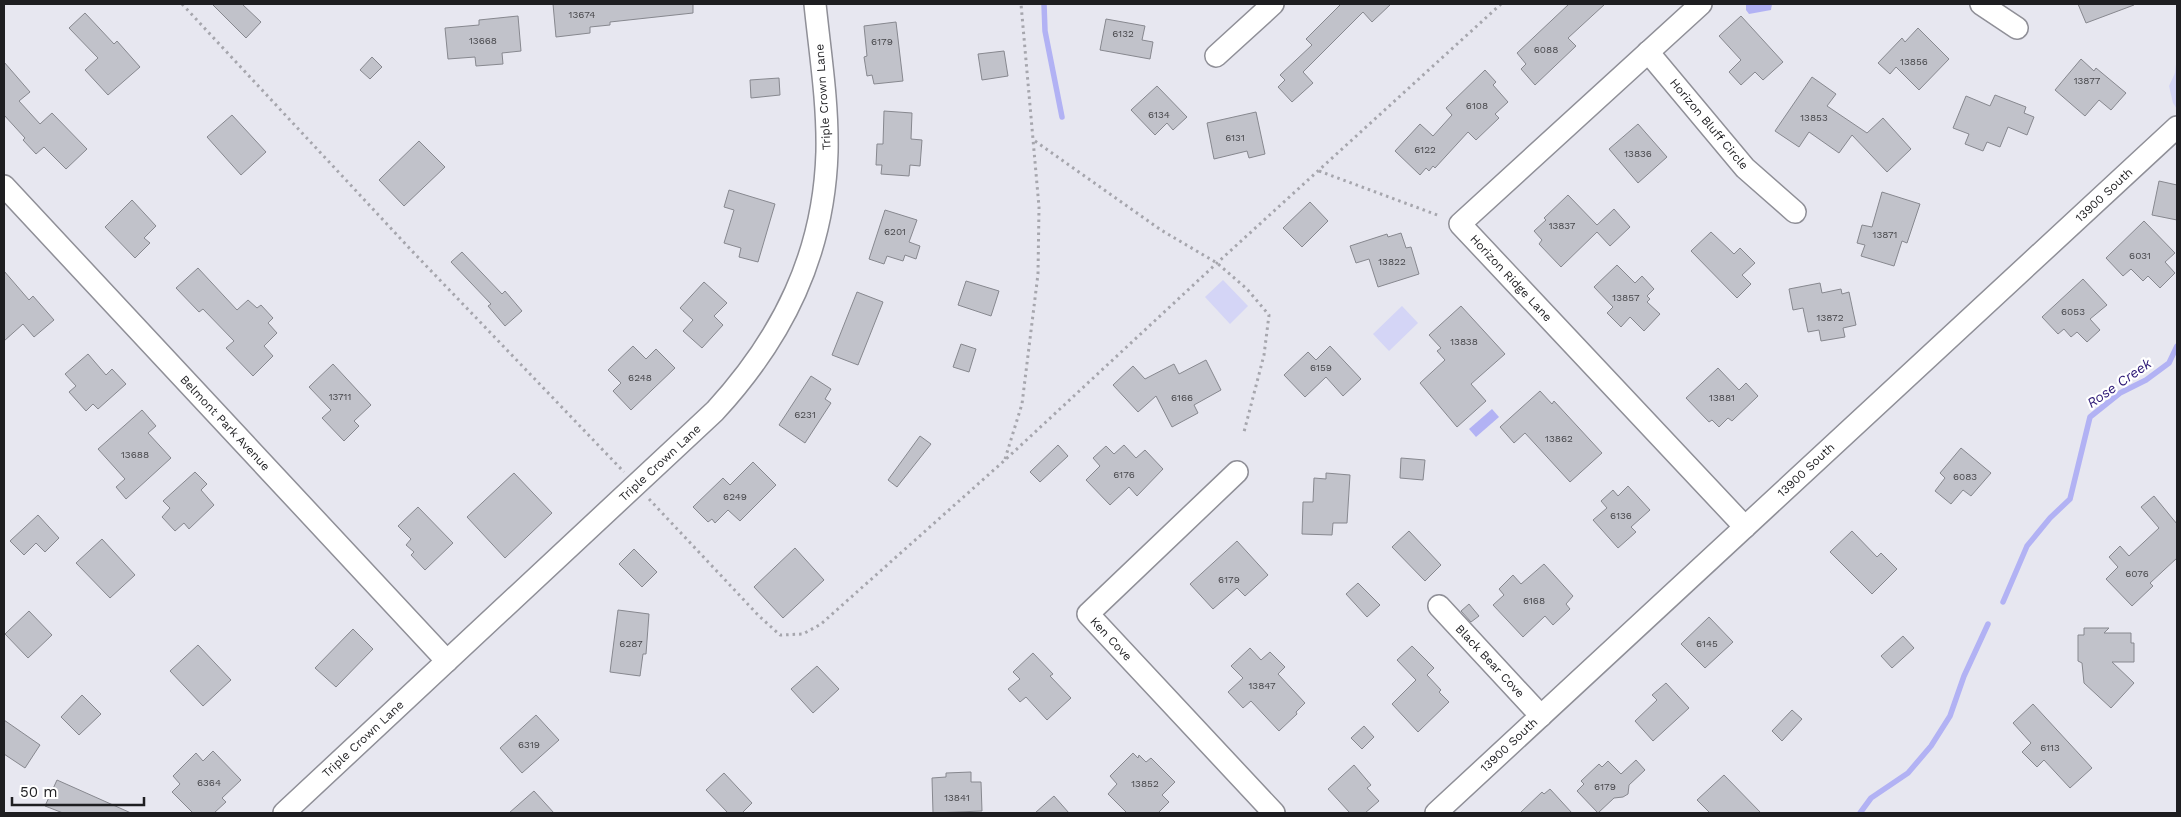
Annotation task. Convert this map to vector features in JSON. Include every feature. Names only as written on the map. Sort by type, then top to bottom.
[{"type":"street","name":"Triple Crown Lane","points":[[284,813],[715,411],[758,360],[776,332],[804,272],[814,240],[826,175],[827,128],[815,4]]},
{"type":"street","points":[[1216,56],[1273,4]]},
{"type":"street","name":"Horizon Ridge Lane","points":[[1701,4],[1460,224],[1744,527]]},
{"type":"street","points":[[1981,4],[2017,28]]},
{"type":"street","name":"Horizon Bluff Circle","points":[[1648,52],[1745,168],[1795,212]]},
{"type":"street","name":"13900 South","points":[[1436,813],[2177,127]]},
{"type":"street","name":"Belmont Park Avenue","points":[[4,186],[446,661]]},
{"type":"street","name":"Ken Cove","points":[[1237,472],[1088,614],[1274,813]]},
{"type":"street","name":"Black Bear Cove","points":[[1439,606],[1541,716]]},
{"type":"path","points":[[182,4],[412,251],[628,476]]},
{"type":"path","points":[[1005,460],[1022,404],[1038,274],[1039,207],[1035,141],[1021,4]]},
{"type":"path","points":[[649,499],[759,616],[780,635],[803,634],[822,624],[1005,460],[1217,263],[1501,4]]},
{"type":"path","points":[[1035,141],[1160,230],[1217,263],[1247,288],[1269,315],[1264,355],[1244,432]]},
{"type":"path","points":[[1319,171],[1440,216]]},
{"type":"shaded area","points":[[2177,56],[2177,109],[2173,103],[2169,86],[2175,73]]},
{"type":"shaded area","points":[[1223,280],[1248,306],[1230,324],[1205,297]]},
{"type":"shaded area","points":[[1402,306],[1418,323],[1389,351],[1373,334]]},
{"type":"water","points":[[1746,4],[1772,4],[1771,10],[1749,14],[1746,10]]},
{"type":"water","points":[[1492,409],[1499,417],[1476,437],[1469,429]]},
{"type":"building","points":[[212,4],[242,4],[261,22],[246,38]]},
{"type":"building","points":[[553,4],[693,4],[693,13],[610,22],[610,25],[590,27],[590,33],[556,37]]},
{"type":"building","points":[[1341,4],[1391,4],[1372,22],[1363,12],[1303,72],[1313,83],[1292,102],[1278,87],[1285,80],[1280,75],[1312,45],[1306,39]]},
{"type":"building","points":[[1569,4],[1605,4],[1568,38],[1576,46],[1535,85],[1521,69],[1526,64],[1517,53]]},
{"type":"building","points":[[2078,4],[2134,4],[2134,5],[2086,23]]},
{"type":"building","points":[[85,13],[114,44],[117,41],[140,67],[108,95],[85,70],[98,58],[69,28]]},
{"type":"building","points":[[518,16],[521,51],[502,53],[503,64],[476,66],[475,57],[448,59],[445,28],[479,25],[479,20]]},
{"type":"building","points":[[1741,16],[1783,62],[1763,80],[1755,72],[1741,85],[1729,72],[1741,60],[1719,36]]},
{"type":"building","points":[[1106,19],[1145,26],[1142,40],[1153,42],[1150,59],[1100,50]]},
{"type":"building","points":[[896,22],[903,81],[874,84],[872,75],[867,76],[864,57],[867,56],[864,26]]},
{"type":"building","points":[[1918,28],[1949,59],[1919,90],[1896,67],[1890,74],[1878,63],[1902,38],[1905,42]]},
{"type":"building","points":[[1004,51],[1008,76],[982,80],[978,54]]},
{"type":"building","points":[[372,57],[382,67],[370,79],[360,70]]},
{"type":"building","points":[[2081,59],[2094,71],[2096,68],[2126,93],[2111,110],[2099,100],[2085,116],[2055,90]]},
{"type":"building","points":[[4,62],[30,92],[19,101],[40,124],[52,113],[87,149],[66,169],[44,147],[36,154],[23,140],[25,138],[4,115]]},
{"type":"building","points":[[1485,70],[1496,82],[1493,85],[1508,102],[1495,114],[1499,118],[1476,140],[1468,132],[1435,168],[1433,166],[1429,171],[1426,168],[1420,175],[1395,151],[1420,124],[1433,136],[1452,115],[1446,108]]},
{"type":"building","points":[[1812,77],[1836,94],[1827,106],[1867,133],[1883,118],[1911,149],[1887,172],[1852,135],[1839,153],[1809,132],[1799,147],[1775,131]]},
{"type":"building","points":[[779,78],[780,95],[751,98],[750,80]]},
{"type":"building","points":[[1157,86],[1187,117],[1173,130],[1167,123],[1155,135],[1131,110]]},
{"type":"building","points":[[1995,95],[2026,107],[2024,113],[2034,117],[2027,135],[2008,127],[2000,147],[1987,142],[1983,151],[1965,144],[1969,134],[1953,128],[1966,96],[1990,106]]},
{"type":"building","points":[[884,111],[912,113],[911,139],[922,140],[920,166],[910,165],[909,176],[881,174],[882,165],[876,165],[877,144],[883,144]]},
{"type":"building","points":[[1256,112],[1265,154],[1249,158],[1247,151],[1214,159],[1207,123]]},
{"type":"building","points":[[232,115],[266,152],[241,175],[207,137]]},
{"type":"building","points":[[1638,124],[1667,157],[1638,183],[1609,149]]},
{"type":"building","points":[[419,141],[445,167],[404,206],[379,180]]},
{"type":"building","points":[[2159,181],[2177,185],[2177,220],[2152,215]]},
{"type":"building","points":[[729,190],[775,204],[758,262],[739,257],[741,248],[724,243],[734,210],[724,207]]},
{"type":"building","points":[[1882,192],[1920,204],[1907,243],[1902,241],[1894,266],[1861,256],[1865,245],[1857,243],[1862,225],[1872,227]]},
{"type":"building","points":[[1568,195],[1597,225],[1614,209],[1630,227],[1610,246],[1597,232],[1561,267],[1539,244],[1542,240],[1534,231],[1546,220],[1544,218]]},
{"type":"building","points":[[132,200],[156,226],[144,238],[150,243],[135,258],[105,227]]},
{"type":"building","points":[[1310,202],[1328,221],[1302,247],[1283,228]]},
{"type":"building","points":[[885,210],[917,220],[909,242],[920,246],[916,259],[905,255],[903,261],[887,256],[884,264],[869,259]]},
{"type":"building","points":[[2144,221],[2175,253],[2165,262],[2175,273],[2160,288],[2148,276],[2143,281],[2131,269],[2123,276],[2106,258]]},
{"type":"building","points":[[1711,232],[1734,254],[1740,248],[1755,263],[1742,275],[1751,284],[1737,298],[1691,251]]},
{"type":"building","points":[[1401,233],[1406,248],[1411,247],[1419,274],[1378,287],[1369,259],[1356,263],[1350,246],[1387,234],[1388,237]]},
{"type":"building","points":[[462,252],[502,294],[505,291],[522,311],[505,326],[488,306],[491,304],[451,262]]},
{"type":"building","points":[[1617,265],[1635,283],[1642,276],[1654,289],[1647,296],[1650,299],[1647,302],[1660,314],[1644,331],[1630,317],[1621,327],[1607,313],[1613,307],[1594,287]]},
{"type":"building","points":[[198,268],[237,310],[248,300],[257,308],[261,305],[273,318],[268,323],[277,333],[264,346],[273,356],[253,376],[226,348],[234,341],[203,309],[199,312],[176,288]]},
{"type":"building","points":[[4,271],[29,300],[33,296],[54,320],[34,337],[23,324],[4,341]]},
{"type":"building","points":[[2083,279],[2107,305],[2090,319],[2100,330],[2087,342],[2077,332],[2071,337],[2064,329],[2058,334],[2042,317]]},
{"type":"building","points":[[966,281],[999,291],[991,316],[958,305]]},
{"type":"building","points":[[704,282],[727,303],[714,316],[723,325],[702,348],[683,331],[693,320],[680,308]]},
{"type":"building","points":[[1820,283],[1822,293],[1841,289],[1842,294],[1849,292],[1856,325],[1843,328],[1845,337],[1821,341],[1819,330],[1808,332],[1803,308],[1793,310],[1789,289]]},
{"type":"building","points":[[857,292],[883,302],[858,365],[832,355]]},
{"type":"building","points":[[1461,306],[1505,354],[1471,384],[1486,401],[1457,427],[1420,383],[1445,360],[1437,351],[1441,348],[1429,335]]},
{"type":"building","points":[[961,344],[976,349],[969,372],[953,367]]},
{"type":"building","points":[[633,346],[646,359],[656,349],[675,368],[631,410],[613,391],[621,383],[608,370]]},
{"type":"building","points":[[1330,346],[1361,379],[1343,396],[1326,377],[1305,397],[1284,375],[1308,352],[1316,360]]},
{"type":"building","points":[[88,354],[106,375],[112,369],[126,384],[98,409],[93,404],[86,411],[69,392],[76,386],[65,374]]},
{"type":"building","points":[[1206,360],[1221,390],[1194,405],[1198,413],[1172,427],[1156,396],[1138,412],[1113,385],[1133,366],[1145,379],[1174,364],[1179,374]]},
{"type":"building","points":[[333,364],[371,405],[354,421],[359,426],[344,441],[322,418],[331,410],[309,387]]},
{"type":"building","points":[[1718,368],[1739,390],[1746,383],[1758,396],[1732,421],[1728,418],[1719,427],[1712,420],[1709,422],[1686,398]]},
{"type":"building","points":[[811,376],[831,389],[825,399],[831,403],[805,443],[779,425]]},
{"type":"building","points":[[1540,391],[1552,404],[1554,401],[1602,453],[1570,482],[1525,433],[1514,443],[1500,427]]},
{"type":"building","points":[[142,410],[156,426],[148,433],[171,458],[126,499],[116,487],[125,479],[98,449]]},
{"type":"building","points":[[920,436],[931,444],[897,487],[888,480]]},
{"type":"building","points":[[1058,445],[1068,456],[1040,482],[1030,472]]},
{"type":"building","points":[[1124,445],[1136,458],[1145,450],[1163,469],[1137,496],[1129,487],[1110,505],[1086,480],[1100,466],[1093,458],[1106,446],[1114,454]]},
{"type":"building","points":[[1961,448],[1991,473],[1971,496],[1963,490],[1951,504],[1935,491],[1945,478],[1940,473]]},
{"type":"building","points":[[1401,458],[1425,460],[1423,480],[1400,478]]},
{"type":"building","points":[[753,462],[776,485],[740,521],[728,510],[715,523],[712,519],[708,522],[693,507],[723,478],[730,485]]},
{"type":"building","points":[[195,472],[207,484],[201,490],[214,505],[189,529],[184,523],[175,531],[162,517],[170,508],[163,501]]},
{"type":"building","points":[[514,473],[552,513],[505,558],[467,517]]},
{"type":"building","points":[[1326,473],[1350,475],[1347,523],[1333,523],[1332,535],[1302,534],[1303,502],[1313,502],[1314,478],[1326,479]]},
{"type":"building","points":[[1628,486],[1650,510],[1631,527],[1636,532],[1618,548],[1593,520],[1607,508],[1601,501],[1613,490],[1618,496]]},
{"type":"building","points":[[2154,496],[2177,524],[2177,558],[2150,583],[2153,586],[2132,606],[2106,579],[2118,567],[2109,557],[2120,546],[2129,556],[2159,528],[2141,507]]},
{"type":"building","points":[[418,507],[453,543],[425,570],[411,555],[414,552],[406,545],[411,539],[398,526]]},
{"type":"building","points":[[38,515],[59,538],[45,552],[36,543],[24,555],[10,541]]},
{"type":"building","points":[[1409,531],[1441,565],[1425,581],[1392,547]]},
{"type":"building","points":[[1852,531],[1877,557],[1881,553],[1897,569],[1872,594],[1830,552]]},
{"type":"building","points":[[102,539],[135,575],[110,598],[76,563]]},
{"type":"building","points":[[1237,541],[1268,575],[1245,596],[1237,588],[1213,609],[1190,584]]},
{"type":"building","points":[[795,548],[824,580],[783,618],[754,587]]},
{"type":"building","points":[[634,549],[657,572],[642,587],[619,564]]},
{"type":"building","points":[[1544,564],[1573,596],[1566,604],[1570,609],[1553,625],[1545,616],[1523,637],[1493,605],[1504,595],[1499,589],[1513,575],[1521,584]]},
{"type":"building","points":[[1358,583],[1380,605],[1367,617],[1346,594]]},
{"type":"building","points":[[1469,604],[1479,616],[1471,622],[1461,611]]},
{"type":"building","points":[[618,610],[649,614],[646,654],[643,654],[640,676],[610,672]]},
{"type":"building","points":[[29,611],[52,635],[28,658],[5,634]]},
{"type":"building","points":[[1709,617],[1733,642],[1705,668],[1681,644]]},
{"type":"building","points":[[2084,628],[2109,628],[2104,633],[2131,633],[2131,643],[2134,643],[2134,662],[2112,662],[2134,683],[2111,708],[2084,683],[2082,663],[2078,661],[2078,635],[2084,635]]},
{"type":"building","points":[[353,629],[373,649],[336,687],[315,668]]},
{"type":"building","points":[[1903,636],[1914,648],[1892,668],[1881,656]]},
{"type":"building","points":[[198,645],[231,680],[203,706],[170,671]]},
{"type":"building","points":[[1412,646],[1434,668],[1427,675],[1449,702],[1418,732],[1392,704],[1416,680],[1397,660]]},
{"type":"building","points":[[1250,648],[1261,660],[1270,652],[1285,667],[1278,674],[1305,703],[1296,712],[1297,714],[1279,731],[1251,701],[1243,708],[1228,692],[1243,678],[1231,666]]},
{"type":"building","points":[[1033,653],[1053,674],[1050,676],[1071,698],[1047,720],[1026,697],[1020,702],[1008,689],[1020,679],[1013,672]]},
{"type":"building","points":[[817,666],[839,689],[813,713],[791,689]]},
{"type":"building","points":[[1666,683],[1689,708],[1653,741],[1635,721],[1657,700],[1652,695]]},
{"type":"building","points":[[82,695],[101,714],[79,735],[61,717]]},
{"type":"building","points":[[2033,704],[2092,768],[2070,788],[2044,760],[2037,767],[2022,752],[2031,743],[2013,723]]},
{"type":"building","points":[[1792,710],[1802,719],[1782,741],[1772,731]]},
{"type":"building","points":[[536,715],[559,740],[522,773],[500,748]]},
{"type":"building","points":[[4,720],[40,745],[25,768],[4,754]]},
{"type":"building","points":[[1364,726],[1374,737],[1362,749],[1351,738]]},
{"type":"building","points":[[213,751],[241,780],[222,798],[226,802],[214,813],[193,813],[172,792],[180,784],[173,776],[196,753],[203,761]]},
{"type":"building","points":[[1133,753],[1138,758],[1139,755],[1146,762],[1151,758],[1175,782],[1162,795],[1169,802],[1158,813],[1127,813],[1108,794],[1117,784],[1110,776]]},
{"type":"building","points":[[1636,760],[1645,770],[1629,785],[1628,794],[1623,797],[1614,798],[1598,813],[1577,791],[1584,784],[1581,781],[1599,764],[1602,767],[1608,761],[1621,774]]},
{"type":"building","points":[[1354,765],[1371,785],[1367,788],[1379,801],[1365,813],[1350,813],[1328,789]]},
{"type":"building","points":[[971,772],[971,782],[981,782],[982,811],[933,813],[932,778],[946,777],[946,773]]},
{"type":"building","points":[[724,773],[752,803],[742,813],[728,813],[706,790]]},
{"type":"building","points":[[1724,775],[1761,813],[1710,813],[1697,800]]},
{"type":"building","points":[[57,780],[131,813],[63,813],[45,806]]},
{"type":"building","points":[[1550,789],[1572,813],[1520,813],[1542,792],[1544,794]]},
{"type":"building","points":[[534,791],[554,813],[509,813]]},
{"type":"building","points":[[1054,796],[1069,813],[1035,813]]},
{"type":"waterway","points":[[1044,4],[1045,31],[1062,117]]},
{"type":"waterway","name":"Rose Creek","points":[[2003,602],[2027,546],[2050,518],[2070,499],[2090,417],[2120,393],[2146,380],[2169,363],[2177,346]]},
{"type":"waterway","name":"Rose Creek","points":[[1860,813],[1871,798],[1908,773],[1931,746],[1950,716],[1964,676],[1988,624]]}]
